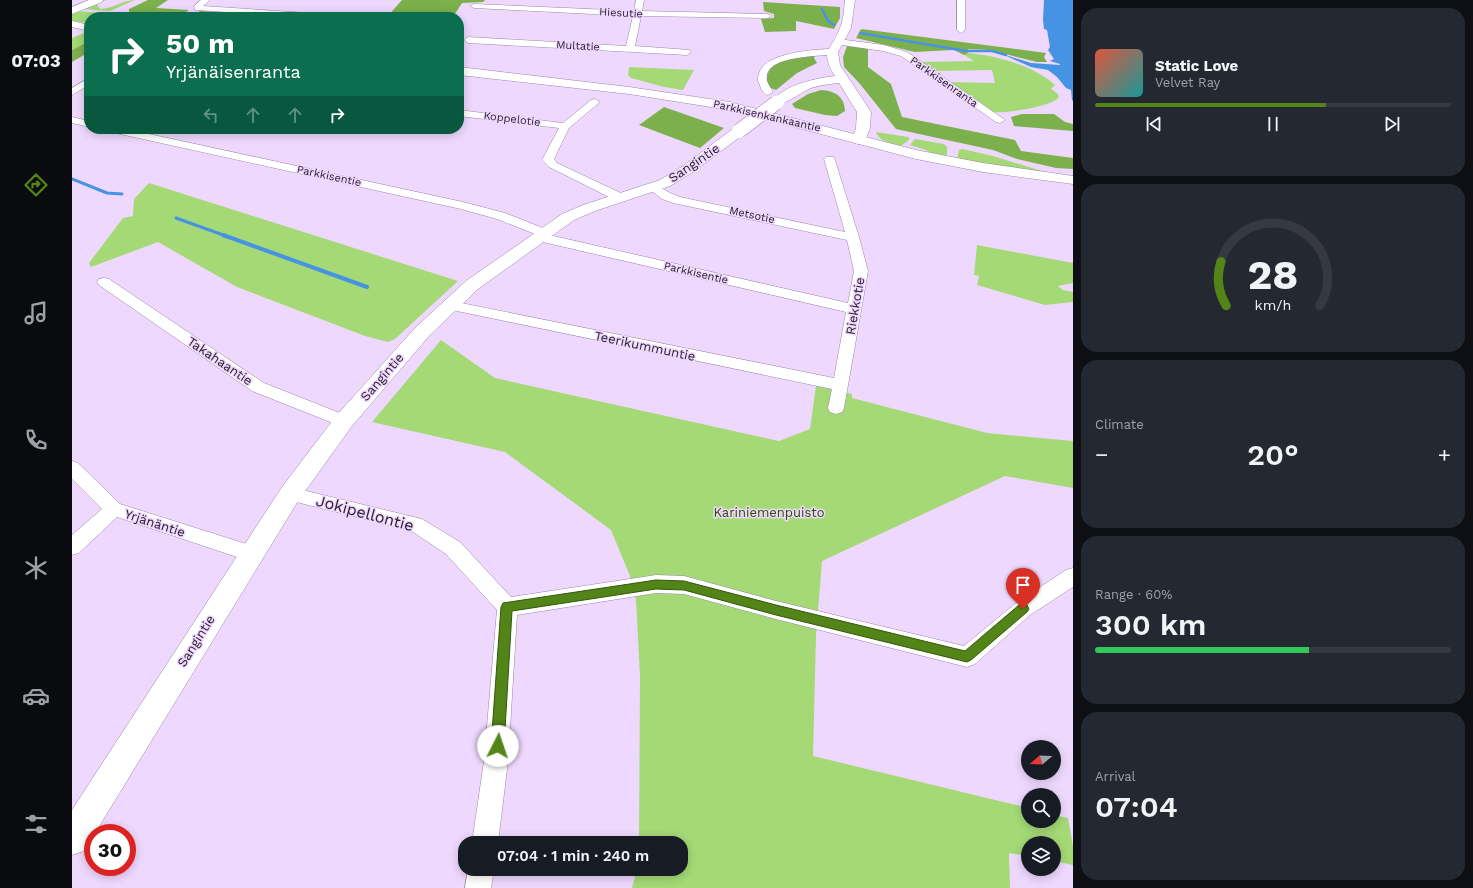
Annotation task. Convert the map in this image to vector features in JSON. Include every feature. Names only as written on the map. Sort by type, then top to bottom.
[{"type":"street","points":[[72,7],[87,0]]},
{"type":"street","points":[[72,12],[98,0]]},
{"type":"street","points":[[206,0],[198,6],[198,8],[260,12]]},
{"type":"street","points":[[630,49],[640,0]]},
{"type":"street","points":[[850,0],[850,20],[846,31],[832,52],[834,65],[864,112],[863,128],[859,140]]},
{"type":"street","points":[[961,0],[961,30]]},
{"type":"street","name":"Hiesutie","points":[[474,6],[636,14],[768,16]]},
{"type":"street","points":[[72,24],[84,27]]},
{"type":"street","points":[[72,28],[84,28]]},
{"type":"street","name":"Multatie","points":[[468,40],[687,52]]},
{"type":"street","name":"Parkkisenranta","points":[[838,42],[884,48],[904,54],[1000,120]]},
{"type":"street","points":[[768,92],[763,86],[762,75],[772,63],[797,54],[832,52]]},
{"type":"street","name":"Parkkisenkankaantie","points":[[464,73],[678,97],[730,106],[782,118],[859,140],[924,156],[995,170],[1072,180]]},
{"type":"street","name":"Sangintie","points":[[72,839],[290,494],[344,421],[403,353],[450,304],[477,281],[568,217],[589,208],[671,180],[798,89],[814,82],[842,79]]},
{"type":"street","points":[[72,92],[84,85]]},
{"type":"street","points":[[595,102],[565,126],[548,156],[549,163],[620,198]]},
{"type":"street","name":"Koppelotie","points":[[464,114],[565,126]]},
{"type":"street","points":[[72,120],[84,123]]},
{"type":"street","name":"Parkkisentie","points":[[133,134],[463,206],[501,216],[542,235],[854,309]]},
{"type":"street","name":"Riekkotie","points":[[830,159],[853,237],[861,271],[836,408]]},
{"type":"street","name":"Metsotie","points":[[653,187],[666,196],[677,200],[853,237]]},
{"type":"street","name":"Takahaantie","points":[[104,282],[258,387],[344,421]]},
{"type":"street","name":"Teerikummuntie","points":[[450,304],[457,307],[840,385]]},
{"type":"street","name":"Yrjänäntie","points":[[72,468],[114,509],[252,554]]},
{"type":"street","name":"Jokipellontie","points":[[290,494],[415,524],[453,548],[507,607]]},
{"type":"street","points":[[72,547],[114,509]]},
{"type":"street","points":[[486,836],[496,761],[507,607],[656,584],[684,585],[776,610],[967,657],[1023,609],[1073,576]]},
{"type":"street","points":[[478,888],[480,876]]},
{"type":"green space","points":[[102,0],[106,0],[97,4],[100,9],[109,8],[126,1],[135,0],[110,11],[81,9]]},
{"type":"green space","points":[[148,0],[168,0],[156,8],[189,10],[186,12],[129,12],[129,9]]},
{"type":"green space","points":[[402,0],[485,0],[483,2],[462,3],[456,12],[391,12]]},
{"type":"green space","points":[[763,2],[840,7],[840,18],[834,29],[796,21],[796,31],[765,32],[761,19],[774,18],[774,14],[764,11]]},
{"type":"green space","points":[[76,11],[89,12],[84,12],[84,22],[72,21],[72,14]]},
{"type":"green space","points":[[200,11],[220,12],[199,12]]},
{"type":"green space","points":[[861,29],[1046,53],[1044,57],[1047,62],[1037,62],[990,50],[968,49],[968,53],[964,55],[954,50],[915,52],[856,38]]},
{"type":"green space","points":[[84,33],[84,44],[72,50],[72,38]]},
{"type":"green space","points":[[84,44],[84,55],[72,62],[72,50]]},
{"type":"green space","points":[[847,46],[868,48],[868,67],[891,84],[902,117],[1015,140],[1021,151],[1073,158],[1073,169],[1056,168],[1017,159],[993,150],[896,129],[860,84],[844,67],[843,57]]},
{"type":"green space","points":[[968,53],[1002,59],[1036,72],[1055,85],[1051,89],[1058,94],[1059,97],[1048,103],[1018,111],[994,112],[947,82],[995,83],[992,70],[933,71],[922,62],[974,61],[964,55]]},
{"type":"green space","points":[[815,55],[814,58],[817,63],[797,73],[776,90],[768,87],[766,83],[767,76],[773,66],[777,63],[799,57]]},
{"type":"green space","points":[[629,67],[694,70],[683,90],[664,87],[631,78],[628,75]]},
{"type":"green space","points":[[821,90],[838,95],[843,102],[845,111],[837,116],[825,115],[795,108],[792,104],[808,94]]},
{"type":"green space","points":[[664,107],[724,128],[700,148],[639,125]]},
{"type":"green space","points":[[1022,114],[1054,114],[1065,122],[1073,124],[1073,131],[1014,126],[1011,117]]},
{"type":"green space","points":[[876,132],[908,137],[910,139],[901,146],[883,140]]},
{"type":"green space","points":[[915,139],[944,144],[947,147],[947,157],[935,155],[926,150],[910,145]]},
{"type":"green space","points":[[962,149],[993,156],[1052,174],[957,159],[959,150]]},
{"type":"green space","points":[[149,183],[458,281],[395,339],[388,342],[365,336],[237,287],[158,242],[91,267],[89,263],[123,218],[133,216],[134,199]]},
{"type":"green space","points":[[977,245],[1073,263],[1073,283],[1058,286],[1063,290],[1073,292],[1073,302],[1045,305],[977,285],[979,276],[974,275]]},
{"type":"green space","name":"Kariniemenpuisto","points":[[441,340],[495,378],[779,441],[810,429],[816,386],[852,394],[852,398],[987,433],[1073,441],[1073,488],[1005,476],[822,561],[816,635],[813,756],[1021,806],[1021,828],[1061,828],[1061,816],[1068,818],[1073,846],[1073,865],[1061,862],[1061,836],[1021,836],[1021,855],[1009,853],[1010,888],[632,888],[635,876],[688,876],[688,836],[639,836],[640,676],[636,600],[630,576],[611,530],[505,452],[372,422]]},
{"type":"water","points":[[1044,0],[1073,0],[1073,101],[1071,90],[1066,88],[1057,77],[1048,70],[1031,67],[1002,54],[1031,63],[1060,65],[1050,61],[1054,59],[1048,50],[1050,47],[1047,30],[1044,29]]},
{"type":"waterway","points":[[822,9],[828,21],[834,25]]},
{"type":"waterway","points":[[860,33],[966,51],[992,51],[1006,55]]},
{"type":"waterway","points":[[72,179],[107,193],[122,194]]},
{"type":"waterway","points":[[176,218],[226,236]]},
{"type":"waterway","points":[[223,235],[367,287]]},
{"type":"route","points":[[498,746],[507,607],[656,584],[684,585],[776,610],[967,657],[1023,609]]}]
